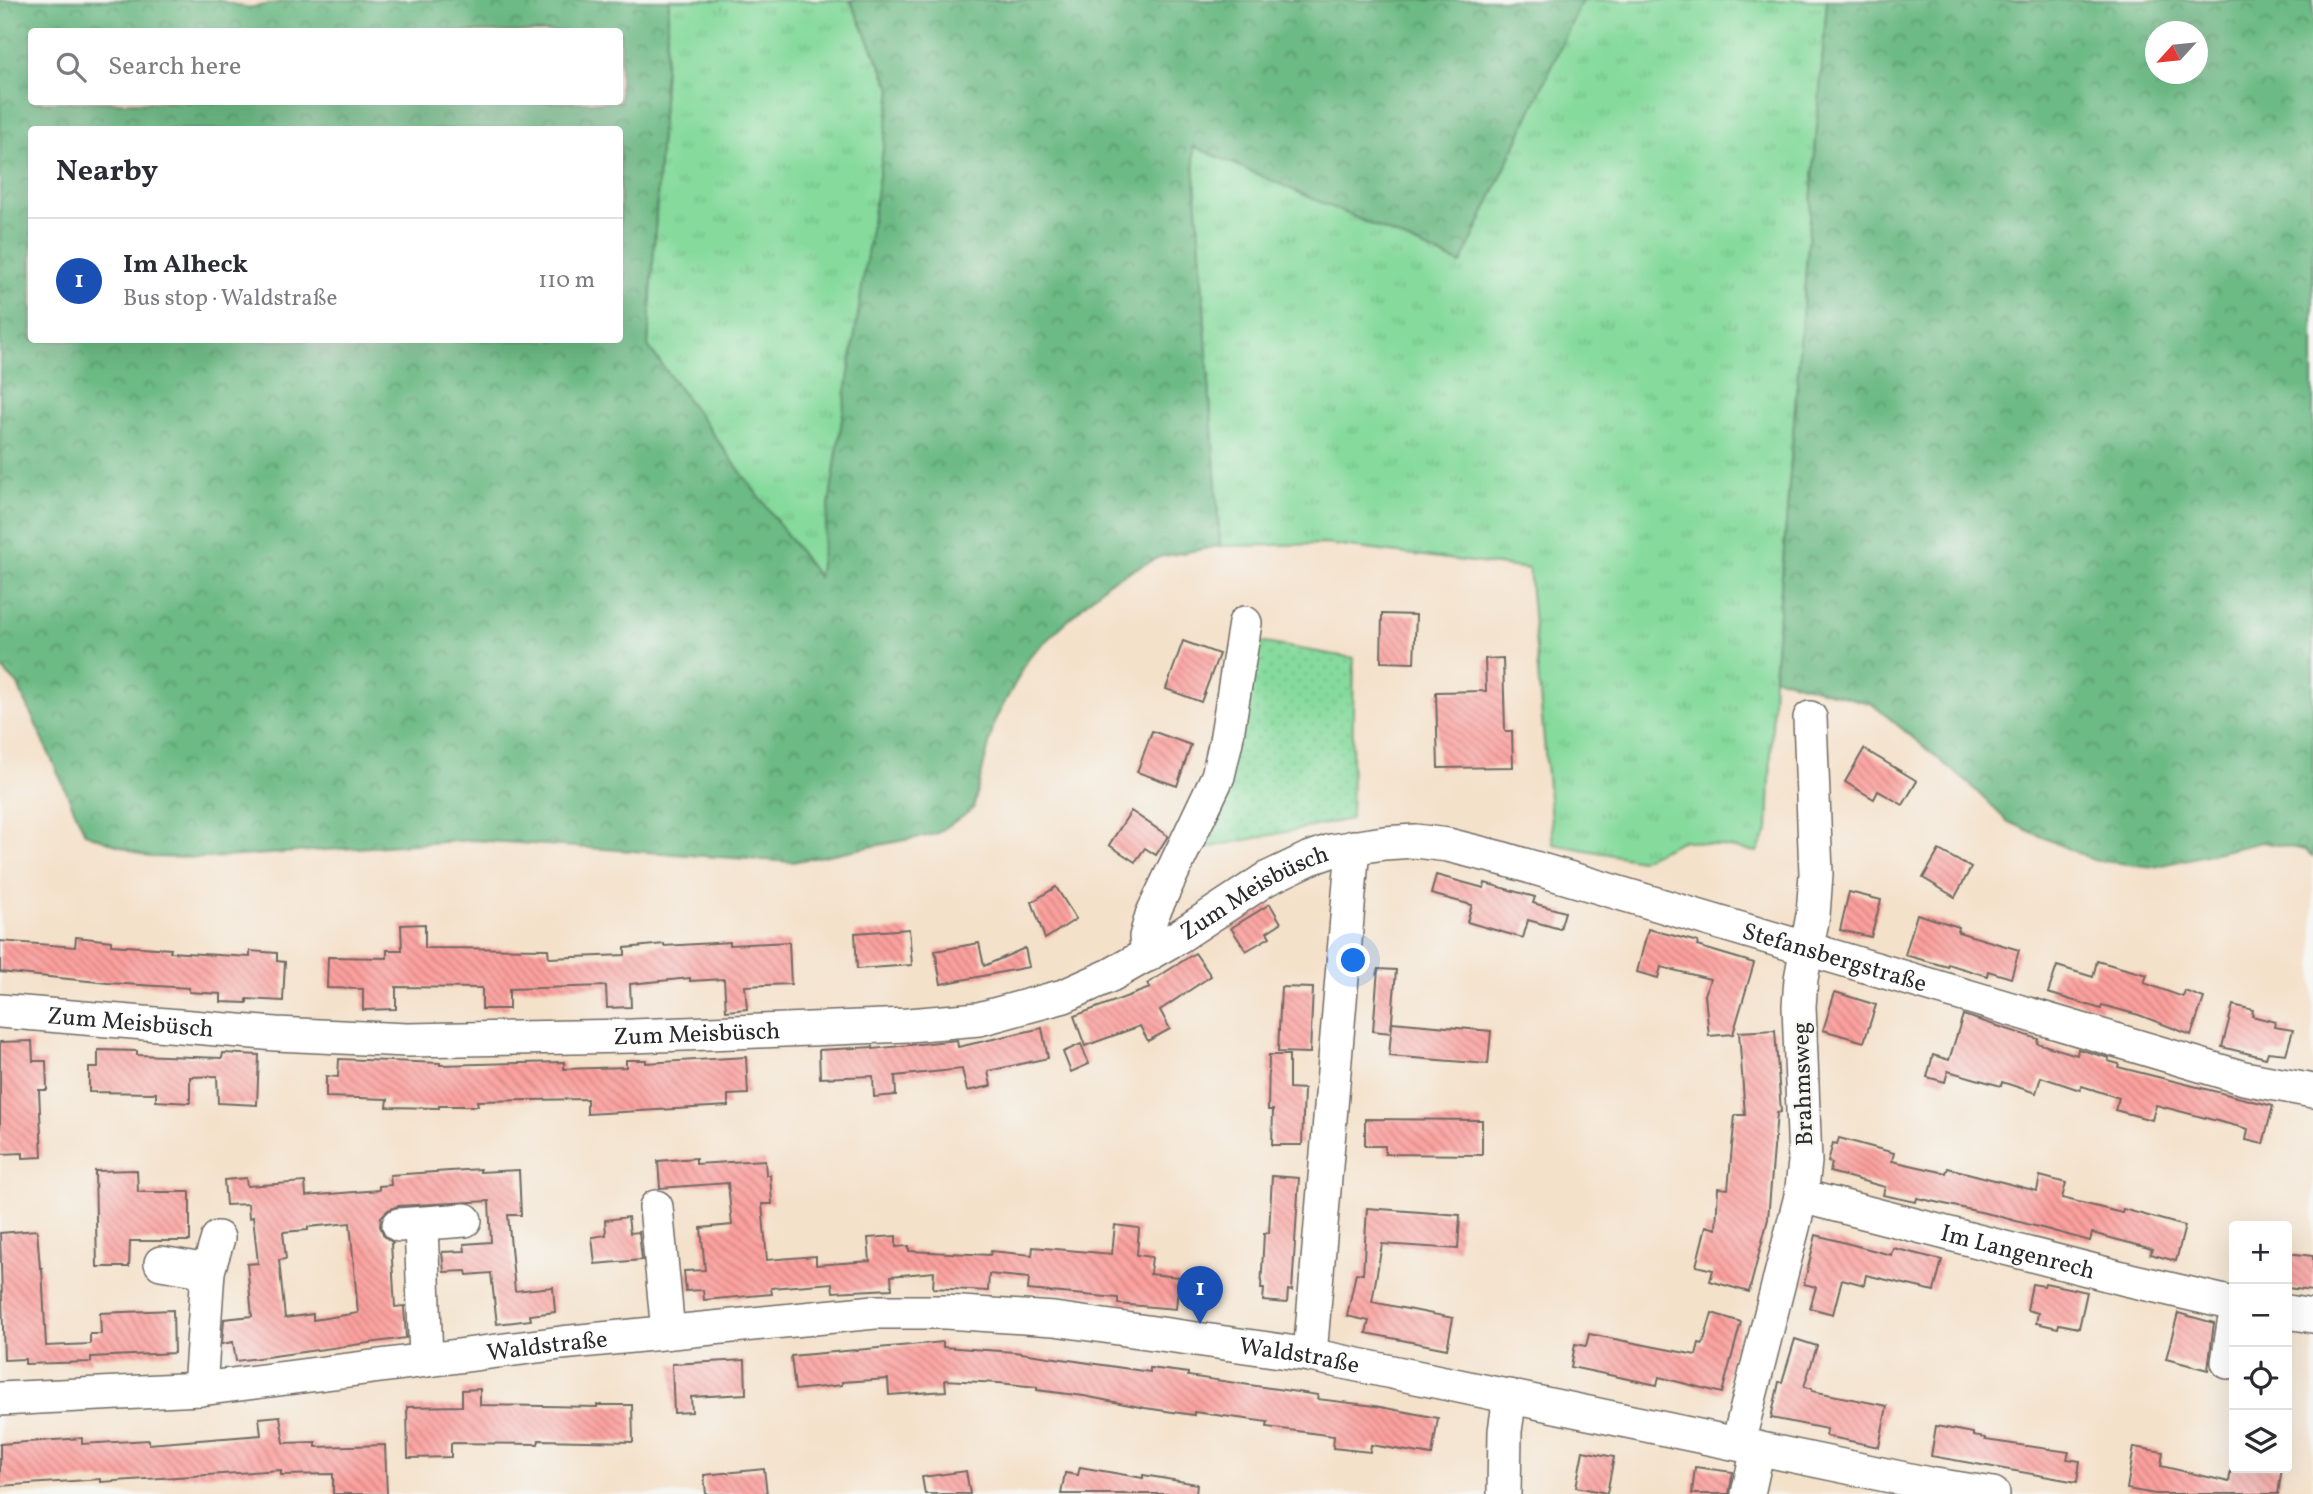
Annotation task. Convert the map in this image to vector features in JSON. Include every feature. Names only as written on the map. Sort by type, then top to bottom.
[{"type":"street","points":[[1148,955],[1146,937],[1152,915],[1218,776],[1245,623]]},
{"type":"street","name":"Brahmsweg","points":[[1748,1445],[1801,1196],[1805,1162],[1799,1006],[1805,949],[1813,915],[1816,874],[1810,718]]},
{"type":"street","name":"Stefansbergstraße","points":[[1353,847],[1415,841],[1448,845],[1504,859],[2244,1078],[2313,1091]]},
{"type":"street","points":[[1310,1355],[1353,847]]},
{"type":"street","name":"Zum Meisbüsch","points":[[0,1011],[276,1034],[407,1040],[633,1036],[908,1025],[979,1019],[1064,996],[1100,981],[1148,955],[1266,879],[1308,859],[1353,847]]},
{"type":"street","name":"Im Langenrech","points":[[1801,1196],[2229,1303]]},
{"type":"street","points":[[660,1207],[668,1332]]},
{"type":"street","points":[[426,1360],[410,1224],[465,1220]]},
{"type":"street","points":[[200,1390],[208,1271],[218,1238]]},
{"type":"street","points":[[161,1263],[208,1271]]},
{"type":"street","name":"Waldstraße","points":[[0,1399],[200,1390],[668,1332],[875,1312],[946,1312],[1054,1319],[1310,1355],[1929,1484],[1992,1494]]},
{"type":"street","points":[[2292,1313],[2313,1316]]},
{"type":"street","points":[[2228,1362],[2230,1347]]},
{"type":"street","points":[[1504,1494],[1505,1431],[1510,1396]]},
{"type":"street","points":[[1748,1445],[1748,1494]]},
{"type":"green space","points":[[0,0],[218,0],[247,8],[294,0],[669,0],[648,346],[818,577],[892,90],[850,0],[1582,0],[1461,264],[1193,146],[1220,546],[1159,557],[1108,582],[1030,656],[995,720],[973,809],[936,834],[792,862],[473,840],[209,858],[148,857],[85,833],[18,685],[0,667]]},
{"type":"green space","points":[[669,0],[850,0],[892,90],[819,578],[648,346]]},
{"type":"green space","points":[[1582,0],[1827,0],[1774,677],[1768,831],[1757,852],[1683,840],[1640,860],[1553,844],[1529,569],[1325,544],[1220,546],[1193,145],[1460,264]]},
{"type":"green space","points":[[1827,0],[2313,0],[2313,857],[2305,850],[2262,842],[2154,867],[2093,860],[2007,821],[1969,784],[1872,704],[1774,677]]},
{"type":"green space","points":[[1253,641],[1354,658],[1351,819],[1201,849]]},
{"type":"building","points":[[1382,614],[1416,615],[1414,663],[1381,662]]},
{"type":"building","points":[[1183,641],[1219,654],[1201,702],[1166,689]]},
{"type":"building","points":[[1503,658],[1505,731],[1512,731],[1513,767],[1438,768],[1436,692],[1486,691],[1485,659]]},
{"type":"building","points":[[1152,731],[1191,745],[1177,786],[1137,772]]},
{"type":"building","points":[[1864,749],[1917,781],[1903,805],[1878,791],[1874,799],[1845,782]]},
{"type":"building","points":[[1131,811],[1168,836],[1156,855],[1145,848],[1135,862],[1109,845]]},
{"type":"building","points":[[1939,850],[1971,868],[1955,897],[1923,878]]},
{"type":"building","points":[[1436,875],[1484,888],[1485,883],[1535,897],[1533,903],[1565,912],[1560,929],[1528,920],[1523,938],[1467,922],[1472,905],[1431,894]]},
{"type":"building","points":[[1056,887],[1076,919],[1045,939],[1032,902]]},
{"type":"building","points":[[1849,892],[1881,900],[1871,937],[1840,930]]},
{"type":"building","points":[[1270,904],[1281,923],[1267,932],[1270,937],[1246,951],[1231,928]]},
{"type":"building","points":[[1917,914],[1959,927],[1958,932],[2019,950],[2011,978],[1988,971],[1987,976],[1905,955]]},
{"type":"building","points":[[425,924],[425,948],[548,949],[549,958],[625,955],[625,948],[664,944],[789,942],[791,984],[745,986],[747,1009],[726,1011],[724,979],[690,981],[690,978],[630,984],[631,1007],[607,1008],[606,986],[509,989],[509,1009],[482,1009],[482,988],[396,987],[396,1009],[363,1010],[363,989],[327,988],[328,957],[387,958],[387,950],[402,950],[401,925]]},
{"type":"building","points":[[909,929],[912,965],[857,969],[855,933]]},
{"type":"building","points":[[1648,929],[1698,942],[1697,946],[1754,963],[1733,1034],[1709,1036],[1705,995],[1710,979],[1661,967],[1658,978],[1637,972]]},
{"type":"building","points":[[76,937],[111,941],[111,945],[171,949],[170,952],[250,957],[250,951],[277,953],[277,961],[285,962],[283,1001],[247,999],[247,1003],[221,1002],[221,994],[189,992],[189,988],[0,972],[0,941],[75,947]]},
{"type":"building","points":[[979,943],[984,966],[1025,948],[1029,967],[941,984],[935,951]]},
{"type":"building","points":[[1195,953],[1211,976],[1160,1010],[1170,1029],[1148,1041],[1140,1026],[1085,1046],[1074,1016],[1150,988],[1147,984]]},
{"type":"building","points":[[2097,961],[2147,975],[2144,983],[2183,997],[2185,991],[2204,998],[2191,1035],[2139,1015],[2102,1005],[2101,1009],[2048,993],[2057,966],[2093,977]]},
{"type":"building","points":[[1378,969],[1396,970],[1391,1033],[1373,1031]]},
{"type":"building","points":[[1281,987],[1313,988],[1310,1053],[1278,1052]]},
{"type":"building","points":[[1835,992],[1876,1005],[1864,1042],[1823,1030]]},
{"type":"building","points":[[2233,1005],[2253,1010],[2252,1016],[2275,1022],[2274,1027],[2293,1030],[2286,1054],[2268,1052],[2266,1058],[2222,1047]]},
{"type":"building","points":[[1963,1015],[2038,1039],[2037,1043],[2077,1055],[2078,1049],[2109,1058],[2108,1061],[2119,1064],[2118,1067],[2273,1106],[2263,1144],[2246,1140],[2248,1129],[2156,1105],[2152,1120],[2115,1110],[2119,1098],[2082,1086],[2080,1090],[2041,1077],[2036,1093],[2002,1082],[2001,1086],[1948,1071],[1945,1082],[1927,1077],[1933,1055],[1949,1060]]},
{"type":"building","points":[[1392,1022],[1491,1031],[1488,1064],[1389,1056]]},
{"type":"building","points":[[1042,1028],[1048,1058],[988,1071],[991,1086],[967,1091],[962,1069],[895,1076],[896,1095],[874,1097],[873,1076],[820,1078],[819,1050],[873,1049],[957,1040],[958,1047]]},
{"type":"building","points":[[1775,1030],[1781,1112],[1777,1113],[1768,1219],[1749,1292],[1710,1281],[1713,1270],[1696,1266],[1706,1226],[1716,1229],[1718,1188],[1728,1189],[1735,1115],[1745,1115],[1739,1032]]},
{"type":"building","points":[[32,1041],[33,1061],[46,1061],[47,1090],[39,1090],[42,1157],[23,1158],[23,1153],[0,1154],[0,1042]]},
{"type":"building","points":[[1081,1044],[1089,1064],[1071,1072],[1063,1052]]},
{"type":"building","points":[[98,1050],[137,1051],[137,1055],[222,1058],[223,1053],[259,1055],[257,1105],[218,1103],[217,1076],[190,1077],[190,1103],[156,1101],[156,1093],[89,1092],[89,1068],[98,1068]]},
{"type":"building","points":[[1269,1055],[1289,1055],[1289,1088],[1304,1089],[1302,1145],[1272,1145],[1273,1110],[1268,1110]]},
{"type":"building","points":[[746,1057],[748,1094],[728,1095],[728,1106],[587,1114],[587,1099],[477,1101],[478,1106],[439,1108],[387,1107],[388,1099],[326,1097],[326,1076],[338,1077],[339,1059],[440,1065],[564,1062],[564,1069],[626,1067],[626,1060],[646,1060],[646,1063]]},
{"type":"building","points":[[1365,1119],[1482,1120],[1482,1155],[1385,1154],[1385,1146],[1365,1146]]},
{"type":"building","points":[[1839,1138],[1894,1153],[1892,1161],[1946,1173],[1948,1168],[2037,1191],[2040,1176],[2066,1183],[2062,1198],[2122,1213],[2123,1209],[2185,1226],[2176,1261],[2150,1254],[2152,1249],[2092,1233],[2090,1241],[1994,1215],[1917,1198],[1916,1202],[1883,1195],[1885,1187],[1830,1172],[1832,1163],[1828,1162],[1833,1143],[1837,1144]]},
{"type":"building","points":[[696,1158],[696,1164],[765,1160],[766,1175],[770,1175],[772,1204],[762,1204],[767,1260],[816,1256],[816,1265],[870,1261],[868,1238],[896,1236],[896,1247],[909,1246],[909,1251],[990,1255],[991,1251],[1032,1255],[1033,1247],[1112,1254],[1115,1225],[1139,1228],[1137,1255],[1152,1257],[1150,1274],[1179,1277],[1176,1309],[1118,1304],[1118,1298],[1028,1290],[1029,1278],[989,1274],[988,1291],[933,1288],[934,1272],[891,1276],[892,1289],[833,1292],[832,1283],[771,1288],[772,1294],[704,1300],[703,1290],[686,1291],[684,1271],[705,1270],[701,1228],[732,1225],[728,1183],[660,1188],[658,1161]]},
{"type":"building","points":[[480,1169],[480,1172],[519,1170],[521,1215],[508,1215],[515,1291],[553,1287],[555,1312],[530,1315],[531,1320],[497,1324],[491,1273],[467,1275],[466,1271],[444,1272],[442,1252],[465,1251],[464,1244],[491,1242],[489,1201],[398,1206],[381,1217],[380,1226],[384,1236],[393,1243],[395,1307],[404,1306],[406,1338],[236,1361],[233,1342],[222,1344],[224,1319],[252,1316],[247,1264],[258,1263],[253,1217],[249,1218],[248,1204],[226,1205],[224,1180],[246,1178],[247,1186],[305,1182],[306,1196],[379,1190],[379,1186],[391,1185],[390,1175]],"holes":[[[350,1223],[358,1313],[313,1320],[313,1314],[285,1318],[279,1260],[286,1259],[283,1232]]]},
{"type":"building","points":[[137,1170],[138,1192],[190,1192],[190,1241],[130,1241],[129,1267],[97,1267],[95,1171]]},
{"type":"building","points":[[1272,1176],[1299,1178],[1292,1291],[1288,1290],[1287,1303],[1263,1301],[1264,1289],[1261,1289],[1264,1233],[1269,1233]]},
{"type":"building","points":[[1367,1208],[1460,1215],[1458,1249],[1382,1244],[1372,1302],[1453,1318],[1447,1349],[1366,1333],[1369,1321],[1347,1316],[1356,1273],[1363,1274]]},
{"type":"building","points":[[628,1217],[630,1233],[639,1232],[642,1260],[595,1264],[592,1237],[606,1235],[605,1220]]},
{"type":"building","points":[[37,1230],[46,1346],[90,1344],[90,1334],[101,1334],[100,1313],[173,1310],[174,1353],[91,1357],[91,1362],[25,1364],[25,1359],[4,1360],[0,1233]]},
{"type":"building","points":[[1816,1235],[1891,1255],[1893,1248],[1942,1260],[1934,1291],[1866,1275],[1864,1285],[1842,1279],[1833,1314],[1810,1308],[1816,1287],[1804,1284]]},
{"type":"building","points":[[2292,1254],[2313,1256],[2313,1291],[2292,1289]]},
{"type":"building","points":[[2045,1283],[2087,1292],[2079,1328],[2059,1324],[2058,1328],[2036,1323],[2038,1313],[2027,1310],[2032,1284],[2044,1286]]},
{"type":"building","points":[[1712,1313],[1741,1322],[1722,1393],[1659,1377],[1657,1385],[1571,1367],[1575,1344],[1586,1346],[1589,1334],[1696,1355],[1699,1343],[1703,1344]]},
{"type":"building","points":[[2178,1313],[2214,1323],[2208,1370],[2166,1359]]},
{"type":"building","points":[[1795,1339],[1817,1346],[1804,1387],[1812,1391],[1887,1406],[1879,1447],[1826,1436],[1827,1429],[1771,1418],[1779,1382],[1782,1382]]},
{"type":"building","points":[[943,1342],[943,1347],[1015,1352],[1150,1372],[1150,1368],[1188,1373],[1188,1376],[1318,1395],[1317,1399],[1438,1418],[1432,1455],[1371,1445],[1370,1452],[1333,1448],[1334,1436],[1267,1427],[1268,1422],[1145,1408],[1037,1390],[1037,1387],[999,1383],[945,1380],[946,1391],[889,1395],[888,1379],[842,1382],[842,1385],[795,1390],[791,1356]]},
{"type":"building","points":[[745,1360],[746,1394],[691,1397],[692,1412],[674,1413],[672,1364]]},
{"type":"building","points":[[480,1389],[480,1405],[632,1405],[633,1442],[539,1440],[538,1444],[451,1443],[451,1457],[408,1458],[407,1407],[462,1406],[462,1390]]},
{"type":"building","points":[[280,1416],[284,1443],[316,1442],[316,1447],[385,1445],[387,1494],[333,1494],[333,1474],[281,1475],[281,1470],[0,1486],[0,1444],[82,1438],[82,1444],[149,1440],[149,1444],[261,1435],[259,1418]]},
{"type":"building","points":[[1936,1426],[1973,1433],[1973,1436],[1985,1440],[2069,1452],[2067,1459],[2080,1461],[2077,1482],[1931,1456]]},
{"type":"building","points":[[2134,1447],[2163,1452],[2161,1466],[2229,1482],[2230,1473],[2281,1473],[2278,1494],[2155,1494],[2127,1489]]},
{"type":"building","points":[[1583,1451],[1614,1457],[1607,1493],[1576,1487]]},
{"type":"building","points":[[1080,1467],[1197,1484],[1196,1494],[1061,1494],[1065,1473],[1078,1475]]},
{"type":"building","points":[[1695,1467],[1733,1472],[1729,1494],[1692,1494]]},
{"type":"building","points":[[764,1469],[767,1494],[706,1494],[704,1475]]},
{"type":"building","points":[[966,1471],[970,1494],[925,1494],[922,1477]]},
{"type":"place","name":"Im Alheck","points":[[1200,1324]]}]
